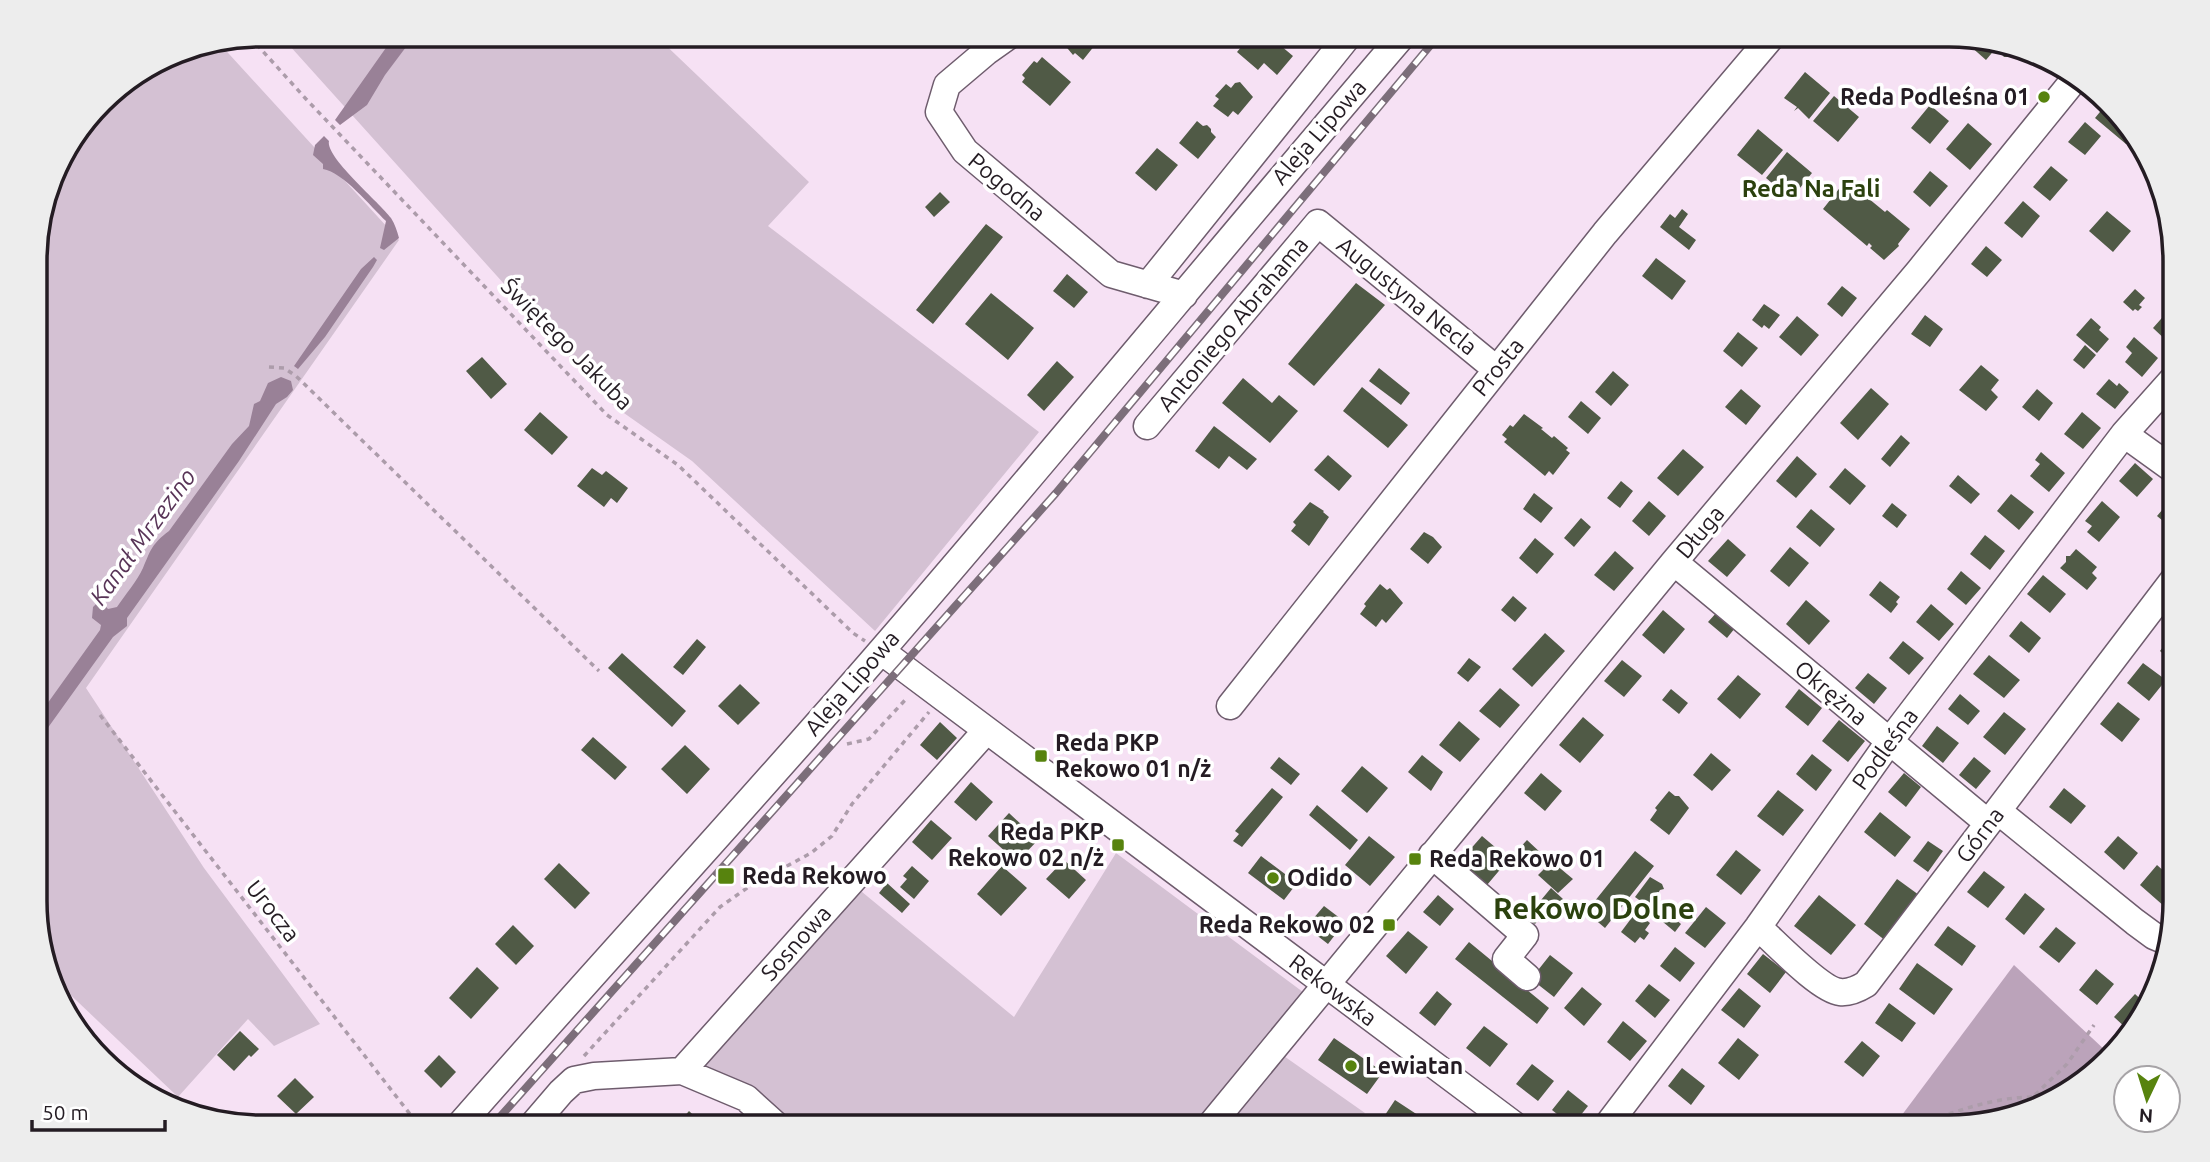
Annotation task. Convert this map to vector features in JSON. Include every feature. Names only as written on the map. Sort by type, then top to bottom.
[{"type":"street","name":"Pogodna","points":[[993,47],[947,85],[939,112],[964,151],[1111,274],[1184,295]]},
{"type":"street","name":"Aleja Lipowa","points":[[1148,285],[1339,47]]},
{"type":"street","name":"Aleja Lipowa","points":[[469,1115],[881,651],[1393,47]]},
{"type":"street","name":"Prosta","points":[[1230,706],[1605,233],[1763,47]]},
{"type":"street","name":"Długa","points":[[1219,1114],[1910,282],[2070,85]]},
{"type":"street","points":[[1210,207],[1236,229]]},
{"type":"street","name":"Augustyna Necla","points":[[1318,223],[1496,369]]},
{"type":"street","name":"Antoniego Abrahama","points":[[1147,426],[1318,223]]},
{"type":"street","name":"Podleśna","points":[[1616,1114],[1758,926],[1889,742],[2124,435],[2163,391]]},
{"type":"street","points":[[2124,435],[2163,462]]},
{"type":"street","name":"Okrężna","points":[[1675,562],[1889,742],[2159,938]]},
{"type":"street","name":"Górna","points":[[1758,926],[1821,984],[1839,992],[1853,991],[1866,984],[2163,593]]},
{"type":"street","name":"Rekowska","points":[[881,651],[1500,1114]]},
{"type":"street","name":"Sosnowa","points":[[682,1071],[986,731]]},
{"type":"street","points":[[1432,855],[1525,935],[1506,960],[1527,977]]},
{"type":"street","points":[[541,1115],[574,1080],[594,1076],[682,1071],[746,1098],[764,1115]]},
{"type":"path","name":"Świętego Jakuba","points":[[259,47],[607,415],[678,464],[853,633],[881,651]]},
{"type":"path","points":[[269,367],[284,368],[296,376],[599,671]]},
{"type":"path","points":[[847,744],[869,739],[913,690]]},
{"type":"path","points":[[574,1080],[578,1065],[590,1047],[720,907],[750,886],[811,853],[832,836],[852,804],[940,697]]},
{"type":"path","name":"Urocza","points":[[100,715],[411,1115]]},
{"type":"path","points":[[635,985],[643,991]]},
{"type":"path","points":[[1947,1114],[1961,1108],[2033,1096],[2067,1064],[2094,1025]]},
{"type":"shaded area","points":[[291,47],[668,47],[809,182],[768,226],[1039,432],[875,631],[692,461],[614,406]]},
{"type":"shaded area","points":[[387,47],[406,47],[367,105],[340,125],[335,120]]},
{"type":"shaded area","points":[[226,51],[399,240],[86,688],[204,868],[320,1024],[274,1046],[248,1019],[178,1097],[69,993],[55,957],[49,929],[48,247],[55,205],[69,166],[100,120],[120,100],[154,76],[192,59]]},
{"type":"shaded area","points":[[324,136],[329,141],[335,158],[392,220],[399,238],[384,250],[380,248],[386,221],[348,183],[323,169],[323,164],[313,155],[315,145]]},
{"type":"shaded area","points":[[374,257],[377,260],[373,267],[325,337],[298,369],[294,366],[361,269]]},
{"type":"shaded area","points":[[281,377],[291,381],[293,390],[276,404],[239,461],[127,618],[127,626],[113,637],[47,729],[47,704],[100,630],[101,625],[92,618],[93,607],[100,600],[108,609],[117,607],[138,578],[155,543],[169,531],[232,444],[249,426],[254,404],[260,401],[268,383]]},
{"type":"shaded area","points":[[1116,853],[1307,995],[1208,1114],[768,1115],[715,1079],[705,1064],[856,887],[1014,1017]]},
{"type":"shaded area","points":[[2014,965],[2103,1049],[2068,1079],[2044,1093],[2018,1103],[1991,1111],[1963,1114],[1903,1114]]},
{"type":"shaded area","points":[[1281,1054],[1365,1113],[1364,1114],[1232,1114]]},
{"type":"building","points":[[1066,47],[1093,47],[1083,60],[1075,53],[1073,55]]},
{"type":"building","points":[[1241,47],[1282,47],[1293,56],[1277,75],[1264,63],[1258,70],[1237,52]]},
{"type":"building","points":[[1974,49],[1993,52],[1986,60]]},
{"type":"building","points":[[1042,57],[1071,82],[1050,106],[1022,82],[1025,78],[1022,75],[1034,61],[1037,63]]},
{"type":"building","points":[[1805,72],[1830,93],[1809,119],[1798,108],[1794,111],[1797,107],[1784,98]]},
{"type":"building","points":[[1240,82],[1253,97],[1238,115],[1233,111],[1228,117],[1213,106],[1219,99],[1215,96],[1226,84],[1231,88]]},
{"type":"building","points":[[1834,96],[1859,117],[1838,142],[1813,121]]},
{"type":"building","points":[[1930,105],[1949,121],[1930,144],[1911,128]]},
{"type":"building","points":[[2101,111],[2127,143],[2126,144],[2095,118]]},
{"type":"building","points":[[1197,121],[1203,126],[1207,125],[1216,137],[1198,159],[1179,143]]},
{"type":"building","points":[[2085,122],[2101,136],[2085,155],[2068,142]]},
{"type":"building","points":[[1968,123],[1992,144],[1970,170],[1946,149]]},
{"type":"building","points":[[1758,129],[1783,150],[1762,175],[1737,155]]},
{"type":"building","points":[[1157,148],[1178,165],[1156,191],[1135,173]]},
{"type":"building","points":[[1787,152],[1812,173],[1791,199],[1766,178]]},
{"type":"building","points":[[2051,166],[2068,180],[2050,201],[2033,187]]},
{"type":"building","points":[[1930,171],[1948,186],[1930,207],[1913,192]]},
{"type":"building","points":[[1846,180],[1910,229],[1899,246],[1884,260],[1870,248],[1872,246],[1869,243],[1867,246],[1823,209]]},
{"type":"building","points":[[940,192],[950,202],[934,217],[925,207]]},
{"type":"building","points":[[2023,201],[2040,216],[2022,238],[2004,223]]},
{"type":"building","points":[[1682,209],[1688,214],[1679,227],[1696,240],[1689,250],[1660,227],[1670,214],[1675,218]]},
{"type":"building","points":[[2107,211],[2131,231],[2113,252],[2089,231]]},
{"type":"building","points":[[986,224],[1003,237],[933,324],[916,310]]},
{"type":"building","points":[[1986,246],[2002,260],[1987,277],[1971,264]]},
{"type":"building","points":[[1656,258],[1686,281],[1672,300],[1642,276]]},
{"type":"building","points":[[1067,274],[1088,292],[1074,308],[1053,291]]},
{"type":"building","points":[[1356,283],[1385,305],[1314,386],[1288,364]]},
{"type":"building","points":[[1842,286],[1857,298],[1842,317],[1827,304]]},
{"type":"building","points":[[2135,289],[2145,298],[2138,311],[2133,311],[2123,302]]},
{"type":"building","points":[[991,293],[1034,328],[1008,360],[965,324]]},
{"type":"building","points":[[1764,304],[1780,315],[1769,329],[1764,325],[1762,328],[1752,320]]},
{"type":"building","points":[[1925,315],[1943,329],[1930,347],[1911,334]]},
{"type":"building","points":[[1797,316],[1819,335],[1801,356],[1779,337]]},
{"type":"building","points":[[2163,317],[2163,337],[2153,328]]},
{"type":"building","points":[[2091,318],[2109,339],[2097,353],[2076,335]]},
{"type":"building","points":[[1738,332],[1758,348],[1742,367],[1723,351]]},
{"type":"building","points":[[2134,337],[2158,358],[2142,377],[2125,362],[2132,353],[2126,347]]},
{"type":"building","points":[[2085,345],[2096,355],[2084,369],[2073,360]]},
{"type":"building","points":[[482,357],[507,384],[491,399],[466,371]]},
{"type":"building","points":[[1057,361],[1074,377],[1044,411],[1027,395]]},
{"type":"building","points":[[1981,365],[1999,380],[1991,390],[1998,397],[1986,411],[1959,390]]},
{"type":"building","points":[[1379,368],[1410,393],[1401,405],[1369,381]]},
{"type":"building","points":[[1613,371],[1629,385],[1611,406],[1595,392]]},
{"type":"building","points":[[1243,378],[1272,403],[1279,395],[1298,411],[1270,443],[1222,403]]},
{"type":"building","points":[[2109,379],[2129,392],[2115,409],[2096,394]]},
{"type":"building","points":[[1362,387],[1408,425],[1388,448],[1343,411]]},
{"type":"building","points":[[1871,388],[1889,404],[1858,440],[1840,423]]},
{"type":"building","points":[[1741,389],[1761,406],[1746,425],[1725,407]]},
{"type":"building","points":[[2037,389],[2053,403],[2039,421],[2022,407]]},
{"type":"building","points":[[1581,401],[1601,418],[1588,434],[1568,417]]},
{"type":"building","points":[[540,412],[568,437],[552,455],[524,430]]},
{"type":"building","points":[[2082,412],[2101,428],[2083,449],[2064,434]]},
{"type":"building","points":[[1524,414],[1568,448],[1566,450],[1570,453],[1553,475],[1549,471],[1545,476],[1504,442],[1507,439],[1502,435]]},
{"type":"building","points":[[1214,426],[1257,459],[1247,470],[1229,456],[1219,469],[1195,451]]},
{"type":"building","points":[[1901,435],[1910,443],[1890,467],[1881,459]]},
{"type":"building","points":[[1683,449],[1704,467],[1678,496],[1657,478]]},
{"type":"building","points":[[2041,452],[2065,473],[2049,492],[2030,476],[2040,464],[2035,460]]},
{"type":"building","points":[[1328,455],[1352,476],[1339,491],[1314,470]]},
{"type":"building","points":[[1797,456],[1817,474],[1796,498],[1776,481]]},
{"type":"building","points":[[2135,463],[2153,479],[2137,497],[2119,481]]},
{"type":"building","points":[[592,468],[602,475],[606,471],[628,488],[617,503],[611,498],[604,507],[577,486]]},
{"type":"building","points":[[1845,468],[1866,486],[1850,505],[1829,487]]},
{"type":"building","points":[[1958,475],[1980,494],[1971,504],[1949,486]]},
{"type":"building","points":[[1621,481],[1633,491],[1620,508],[1607,498]]},
{"type":"building","points":[[1534,493],[1553,508],[1541,523],[1523,509]]},
{"type":"building","points":[[2011,494],[2034,512],[2019,530],[1997,511]]},
{"type":"building","points":[[1649,501],[1666,516],[1649,536],[1632,521]]},
{"type":"building","points":[[2102,501],[2120,517],[2099,542],[2087,532],[2092,526],[2085,521]]},
{"type":"building","points":[[1310,502],[1329,517],[1309,546],[1291,531],[1296,525],[1293,522]]},
{"type":"building","points":[[1892,503],[1907,515],[1897,528],[1882,516]]},
{"type":"building","points":[[1811,509],[1835,529],[1820,547],[1796,527]]},
{"type":"building","points":[[2163,509],[2163,521],[2157,516]]},
{"type":"building","points":[[1581,518],[1591,527],[1574,547],[1564,538]]},
{"type":"building","points":[[1424,532],[1442,547],[1428,564],[1410,549]]},
{"type":"building","points":[[1985,535],[2005,551],[1990,570],[1970,554]]},
{"type":"building","points":[[1535,538],[1554,554],[1537,574],[1519,558]]},
{"type":"building","points":[[1728,539],[1746,555],[1727,577],[1708,561]]},
{"type":"building","points":[[1790,547],[1809,563],[1789,587],[1770,571]]},
{"type":"building","points":[[2076,549],[2097,567],[2092,573],[2097,578],[2087,590],[2060,568],[2066,562],[2066,556],[2070,556]]},
{"type":"building","points":[[1615,551],[1634,568],[1614,591],[1594,575]]},
{"type":"building","points":[[1961,571],[1981,588],[1966,605],[1947,589]]},
{"type":"building","points":[[2043,575],[2066,594],[2050,613],[2027,594]]},
{"type":"building","points":[[1880,581],[1900,597],[1891,613],[1869,595]]},
{"type":"building","points":[[1380,584],[1387,590],[1390,588],[1403,603],[1386,623],[1382,619],[1376,627],[1360,614],[1366,606],[1364,604]]},
{"type":"building","points":[[1513,596],[1527,608],[1515,622],[1501,610]]},
{"type":"building","points":[[1806,600],[1830,621],[1809,645],[1786,624]]},
{"type":"building","points":[[1931,604],[1954,624],[1939,641],[1916,622]]},
{"type":"building","points":[[1663,610],[1685,629],[1664,654],[1642,635]]},
{"type":"building","points":[[1717,612],[1735,628],[1727,638],[1708,622]]},
{"type":"building","points":[[2021,621],[2041,638],[2029,653],[2009,636]]},
{"type":"building","points":[[1545,633],[1565,651],[1532,687],[1512,669]]},
{"type":"building","points":[[697,639],[706,647],[683,675],[673,667]]},
{"type":"building","points":[[1903,641],[1924,658],[1909,675],[1889,658]]},
{"type":"building","points":[[622,653],[686,711],[672,727],[608,668]]},
{"type":"building","points":[[1989,655],[2020,680],[2004,698],[1973,674]]},
{"type":"building","points":[[1469,658],[1481,667],[1468,682],[1457,673]]},
{"type":"building","points":[[1622,660],[1642,676],[1624,697],[1604,681]]},
{"type":"building","points":[[2143,663],[2163,678],[2163,684],[2149,701],[2127,683]]},
{"type":"building","points":[[1868,673],[1887,688],[1874,704],[1855,688]]},
{"type":"building","points":[[1738,675],[1761,694],[1740,719],[1717,699]]},
{"type":"building","points":[[740,684],[760,703],[738,725],[718,706]]},
{"type":"building","points":[[1500,688],[1520,705],[1500,728],[1479,711]]},
{"type":"building","points":[[1671,689],[1688,703],[1679,714],[1662,700]]},
{"type":"building","points":[[1799,689],[1822,708],[1808,726],[1785,707]]},
{"type":"building","points":[[1960,694],[1980,711],[1968,725],[1948,709]]},
{"type":"building","points":[[2118,702],[2140,719],[2122,742],[2100,724]]},
{"type":"building","points":[[2004,712],[2026,729],[2005,755],[1983,737]]},
{"type":"building","points":[[1583,717],[1604,735],[1580,763],[1559,745]]},
{"type":"building","points":[[1839,720],[1865,741],[1848,762],[1822,741]]},
{"type":"building","points":[[1459,721],[1480,739],[1460,762],[1439,745]]},
{"type":"building","points":[[940,722],[957,738],[937,760],[920,745]]},
{"type":"building","points":[[1937,726],[1959,743],[1943,763],[1922,746]]},
{"type":"building","points":[[593,737],[627,767],[615,780],[581,750]]},
{"type":"building","points":[[685,745],[710,769],[687,794],[661,769]]},
{"type":"building","points":[[1711,753],[1731,770],[1712,791],[1693,775]]},
{"type":"building","points":[[1812,754],[1832,770],[1816,791],[1796,774]]},
{"type":"building","points":[[1422,755],[1443,772],[1431,791],[1408,772]]},
{"type":"building","points":[[1279,757],[1300,774],[1291,785],[1270,768]]},
{"type":"building","points":[[1974,757],[1991,771],[1976,789],[1959,775]]},
{"type":"building","points":[[1362,766],[1388,788],[1367,813],[1341,791]]},
{"type":"building","points":[[1541,773],[1562,791],[1545,811],[1524,793]]},
{"type":"building","points":[[1904,773],[1921,787],[1906,807],[1888,792]]},
{"type":"building","points":[[971,782],[993,802],[976,821],[954,802]]},
{"type":"building","points":[[1272,788],[1283,797],[1242,847],[1233,841],[1239,834],[1235,831]]},
{"type":"building","points":[[2064,788],[2086,806],[2071,824],[2049,807]]},
{"type":"building","points":[[1778,790],[1804,810],[1783,836],[1757,816]]},
{"type":"building","points":[[1669,791],[1679,796],[1689,808],[1669,835],[1650,820],[1657,810],[1655,808]]},
{"type":"building","points":[[1317,805],[1358,840],[1350,850],[1309,815]]},
{"type":"building","points":[[1880,812],[1911,837],[1895,857],[1864,832]]},
{"type":"building","points":[[1009,813],[1038,840],[1017,862],[988,836]]},
{"type":"building","points":[[931,820],[952,838],[932,860],[912,842]]},
{"type":"building","points":[[1369,836],[1395,857],[1370,886],[1345,865]]},
{"type":"building","points":[[1482,836],[1509,859],[1487,885],[1460,861]]},
{"type":"building","points":[[2118,836],[2138,853],[2124,870],[2104,852]]},
{"type":"building","points":[[1527,840],[1543,855],[1533,865],[1518,850]]},
{"type":"building","points":[[1928,841],[1943,851],[1928,872],[1913,861]]},
{"type":"building","points":[[1736,850],[1761,870],[1741,895],[1716,875]]},
{"type":"building","points":[[1635,851],[1654,866],[1605,928],[1586,912]]},
{"type":"building","name":"Odido","points":[[1261,856],[1297,883],[1284,900],[1248,873]]},
{"type":"building","points":[[1064,860],[1086,880],[1069,899],[1046,879]]},
{"type":"building","points":[[559,863],[590,893],[575,909],[544,879]]},
{"type":"building","points":[[1550,863],[1573,879],[1558,893],[1538,875]]},
{"type":"building","points":[[2157,865],[2163,870],[2163,905],[2140,885]]},
{"type":"building","points":[[912,866],[929,881],[914,899],[900,887],[907,879],[903,876]]},
{"type":"building","points":[[1002,866],[1027,888],[1001,916],[977,894]]},
{"type":"building","points":[[1984,871],[2005,887],[1988,908],[1967,892]]},
{"type":"building","points":[[1650,877],[1662,884],[1664,889],[1660,890],[1656,897],[1671,909],[1668,913],[1681,924],[1675,932],[1635,897]]},
{"type":"building","points":[[1897,879],[1919,895],[1886,941],[1864,924]]},
{"type":"building","points":[[887,883],[910,904],[902,913],[879,893]]},
{"type":"building","points":[[1551,888],[1563,899],[1557,907],[1552,903],[1535,924],[1527,917]]},
{"type":"building","points":[[2025,893],[2045,909],[2024,935],[2005,919]]},
{"type":"building","points":[[1438,895],[1454,909],[1440,926],[1423,912]]},
{"type":"building","points":[[1819,895],[1856,925],[1831,955],[1794,926]]},
{"type":"building","points":[[1324,906],[1345,922],[1328,944],[1306,927]]},
{"type":"building","points":[[1706,907],[1726,923],[1705,948],[1685,933]]},
{"type":"building","points":[[1636,912],[1650,923],[1645,930],[1649,933],[1644,940],[1640,937],[1635,943],[1621,932]]},
{"type":"building","points":[[513,925],[534,946],[516,965],[495,944]]},
{"type":"building","points":[[1948,926],[1976,946],[1962,966],[1934,945]]},
{"type":"building","points":[[2056,927],[2076,943],[2059,963],[2039,947]]},
{"type":"building","points":[[1408,931],[1428,947],[1406,974],[1386,956]]},
{"type":"building","points":[[1469,942],[1549,1008],[1537,1024],[1455,959]]},
{"type":"building","points":[[1675,947],[1695,963],[1680,982],[1660,966]]},
{"type":"building","points":[[1763,954],[1786,972],[1770,993],[1747,974]]},
{"type":"building","points":[[1550,955],[1573,973],[1554,997],[1531,979]]},
{"type":"building","points":[[1917,963],[1953,989],[1934,1015],[1899,989]]},
{"type":"building","points":[[477,967],[499,988],[471,1019],[449,998]]},
{"type":"building","points":[[2096,969],[2114,984],[2097,1005],[2079,990]]},
{"type":"building","points":[[1649,984],[1670,1000],[1655,1018],[1635,1001]]},
{"type":"building","points":[[1582,987],[1602,1004],[1584,1026],[1564,1008]]},
{"type":"building","points":[[1739,988],[1761,1006],[1744,1028],[1721,1010]]},
{"type":"building","points":[[1437,991],[1452,1004],[1435,1026],[1419,1013]]},
{"type":"building","points":[[2135,994],[2140,998],[2123,1025],[2114,1017]]},
{"type":"building","points":[[1889,1003],[1916,1023],[1902,1042],[1875,1023]]},
{"type":"building","points":[[1623,1021],[1647,1041],[1630,1061],[1607,1042]]},
{"type":"building","points":[[1484,1026],[1508,1044],[1490,1067],[1466,1048]]},
{"type":"building","points":[[240,1031],[259,1049],[251,1057],[249,1055],[234,1071],[217,1055]]},
{"type":"building","name":"Lewiatan","points":[[1334,1038],[1383,1072],[1367,1094],[1318,1060]]},
{"type":"building","points":[[1738,1038],[1759,1055],[1739,1080],[1718,1063]]},
{"type":"building","points":[[1862,1041],[1880,1056],[1863,1077],[1844,1062]]},
{"type":"building","points":[[439,1055],[456,1072],[441,1088],[424,1071]]},
{"type":"building","points":[[1532,1064],[1554,1081],[1538,1101],[1516,1084]]},
{"type":"building","points":[[1682,1068],[1705,1086],[1691,1105],[1668,1086]]},
{"type":"building","points":[[295,1078],[314,1097],[296,1114],[277,1096]]},
{"type":"building","points":[[1568,1090],[1588,1106],[1581,1114],[1557,1114],[1552,1110]]},
{"type":"building","points":[[1395,1100],[1417,1114],[1385,1114]]},
{"type":"railway","points":[[502,1115],[1056,493],[1429,47]]},
{"type":"place","name":"Reda Podleśna 01","points":[[2044,97]]},
{"type":"place","name":"Reda PKP Rekowo 01 n/ż","points":[[1041,756]]},
{"type":"place","name":"Reda PKP Rekowo 02 n/ż","points":[[1118,845]]},
{"type":"place","name":"Reda Rekowo 01","points":[[1415,859]]},
{"type":"place","name":"Reda Rekowo","points":[[726,876]]},
{"type":"place","name":"Odido","points":[[1273,878]]},
{"type":"place","name":"Reda Rekowo 02","points":[[1389,925]]},
{"type":"place","name":"Lewiatan","points":[[1351,1066]]},
{"type":"district","name":"Reda Na Fali","points":[[1811,189]]},
{"type":"district","name":"Rekowo Dolne","points":[[1594,909]]},
{"type":"water label","name":"Kanał Mrzezino","points":[[143,537]]}]
